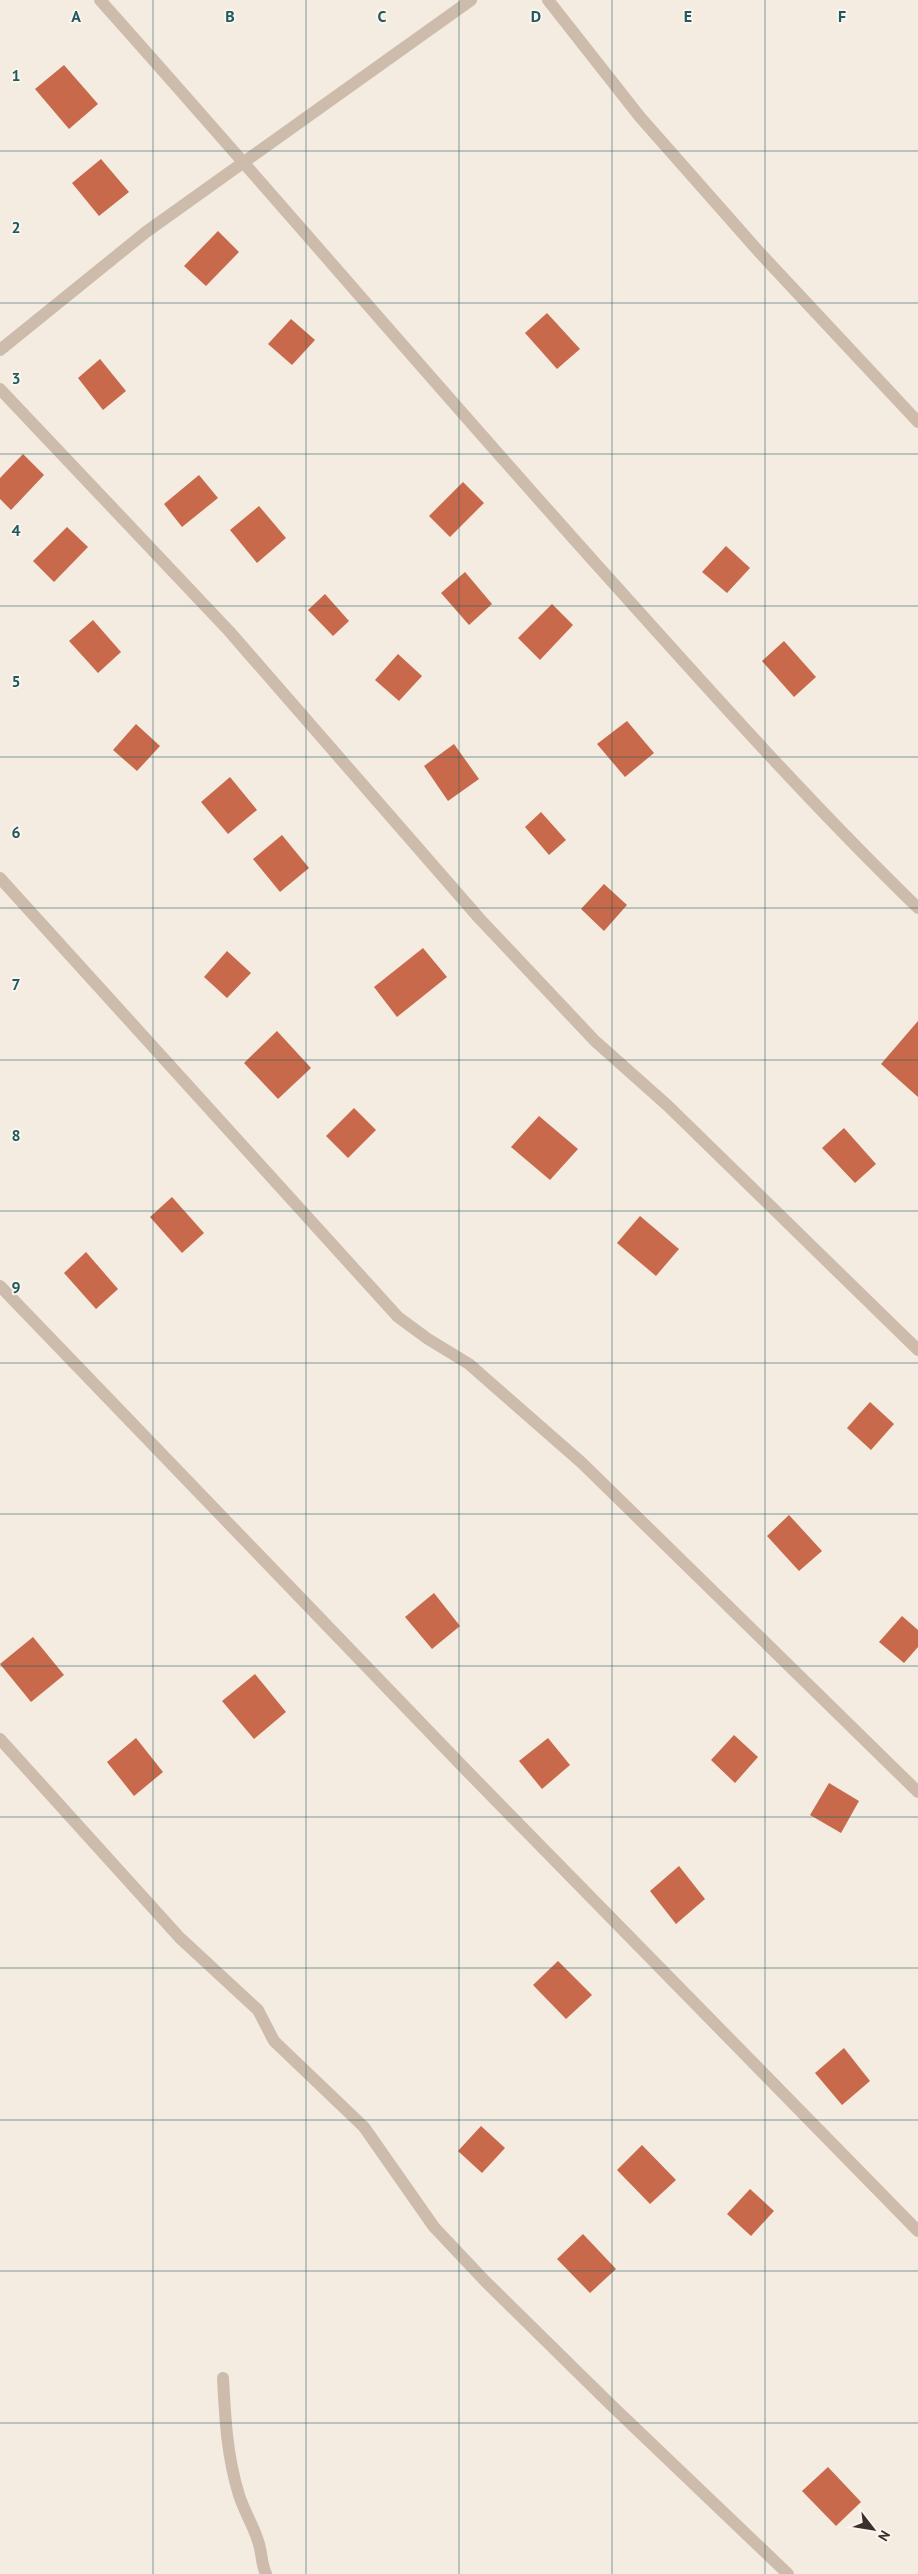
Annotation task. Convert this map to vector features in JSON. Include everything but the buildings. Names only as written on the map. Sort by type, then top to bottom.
[{"type":"street","points":[[100,0],[245,162],[530,491],[671,648],[840,831],[918,908]]},
{"type":"street","points":[[0,350],[146,232],[471,0]]},
{"type":"street","points":[[548,0],[640,117],[734,224],[918,422]]},
{"type":"street","points":[[0,389],[229,631],[479,918],[595,1041],[667,1106],[918,1350]]},
{"type":"street","points":[[0,878],[398,1316],[428,1339],[469,1364],[582,1463],[918,1792]]},
{"type":"street","points":[[0,1286],[476,1780],[918,2231]]},
{"type":"street","points":[[0,1739],[180,1938],[258,2010],[274,2041],[364,2127],[434,2227],[485,2281],[609,2403],[788,2574]]},
{"type":"street","points":[[223,2378],[226,2434],[232,2467],[239,2497],[252,2521],[260,2547],[262,2566],[266,2574]]}]
